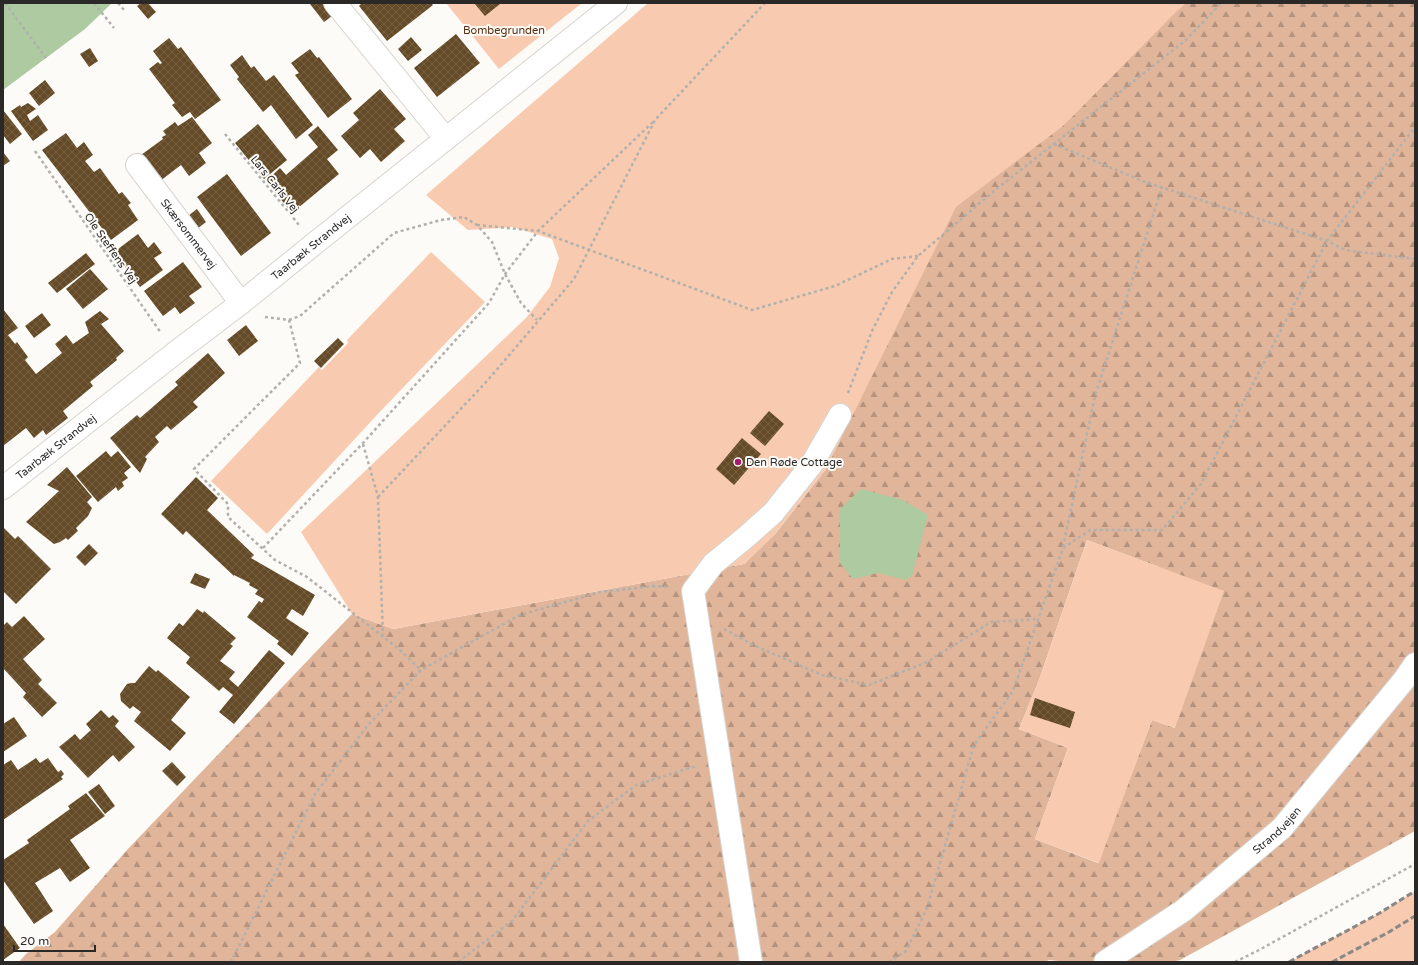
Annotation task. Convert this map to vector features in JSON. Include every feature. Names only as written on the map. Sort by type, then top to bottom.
[{"type":"street","points":[[335,3],[446,139]]},
{"type":"street","name":"Taarbæk Strandvej","points":[[3,488],[241,303],[616,3]]},
{"type":"street","name":"Skærsommervej","points":[[136,165],[241,303]]},
{"type":"street","points":[[751,962],[693,591],[713,564],[773,513],[812,464],[840,415]]},
{"type":"street","name":"Strandvejen","points":[[1105,962],[1184,910],[1282,828],[1404,680],[1415,664]]},
{"type":"path","points":[[5,3],[46,58]]},
{"type":"path","points":[[94,3],[114,28]]},
{"type":"path","points":[[118,3],[125,11]]},
{"type":"path","points":[[263,548],[363,443],[489,303],[505,274],[538,231],[655,120],[765,3]]},
{"type":"path","points":[[840,415],[872,331],[892,292],[918,256],[994,191],[1186,40],[1221,3]]},
{"type":"path","points":[[378,498],[488,380],[537,320],[574,279],[655,120]]},
{"type":"path","points":[[1063,548],[1090,530],[1162,530],[1201,484],[1327,242],[1415,127]]},
{"type":"path","name":"Lars Carls Vej","points":[[225,134],[314,244]]},
{"type":"path","points":[[1054,144],[1145,182],[1327,242],[1345,250],[1415,260]]},
{"type":"path","name":"Ole Steffens Vej","points":[[35,151],[175,353]]},
{"type":"path","points":[[889,962],[906,951],[927,908],[974,745],[1013,691],[1063,548],[1095,396],[1162,187]]},
{"type":"path","points":[[259,316],[289,320],[300,316],[394,233],[441,220],[464,217],[477,225],[492,242],[505,274],[521,303],[537,320]]},
{"type":"path","points":[[477,225],[538,231],[752,310],[835,286],[892,259],[918,256]]},
{"type":"path","points":[[289,320],[300,363],[194,469],[228,504],[228,517],[275,560],[307,577],[383,636],[421,670]]},
{"type":"path","points":[[363,443],[378,498],[383,636]]},
{"type":"path","points":[[231,962],[315,794],[368,725],[421,670],[527,612],[600,592],[655,586],[693,591]]},
{"type":"path","points":[[698,617],[753,645],[822,675],[869,685],[927,662],[991,622],[1038,619]]},
{"type":"path","points":[[458,962],[512,921],[588,821],[636,785],[720,759]]},
{"type":"path","points":[[1235,962],[1415,864]]},
{"type":"green space","name":"Bombegrunden","points":[[446,3],[582,3],[499,69]]},
{"type":"green space","points":[[648,3],[1185,3],[1063,126],[956,207],[826,469],[776,533],[744,564],[393,629],[352,614],[301,532],[526,318],[550,287],[559,258],[552,239],[513,227],[468,230],[426,195]]},
{"type":"green space","points":[[1164,3],[1179,9],[1185,3],[1415,3],[1415,831],[1180,960],[1172,962],[1068,962],[1049,960],[1045,962],[19,962],[26,954],[55,932],[127,850],[352,614],[393,629],[744,564],[776,533],[826,469],[776,372]],"holes":[[[1087,540],[1159,567],[1175,728],[1152,720],[1098,863],[1035,839],[1068,748],[1019,729],[1039,680]]]},
{"type":"green space","points":[[431,252],[485,302],[376,416],[267,534],[211,481],[319,367],[322,370],[348,343],[347,340]]},
{"type":"green space","points":[[1087,540],[1224,591],[1175,728],[1152,720],[1099,863],[1035,839],[1068,748],[1019,729],[1039,680]]},
{"type":"green space","points":[[1415,891],[1415,962],[1289,962],[1378,914]]},
{"type":"shaded area","points":[[3,3],[112,3],[85,29],[3,90]]},
{"type":"shaded area","points":[[861,489],[903,500],[928,515],[912,576],[906,580],[878,573],[853,579],[840,563],[840,509]]},
{"type":"building","points":[[141,3],[148,3],[156,12],[148,19],[137,6]]},
{"type":"building","points":[[322,3],[332,16],[324,22],[310,4]]},
{"type":"building","points":[[362,3],[431,3],[433,5],[387,41],[359,6]]},
{"type":"building","points":[[474,3],[500,3],[500,4],[485,16]]},
{"type":"building","points":[[456,34],[480,63],[437,97],[414,68]]},
{"type":"building","points":[[411,37],[422,50],[408,61],[398,49]]},
{"type":"building","points":[[169,38],[178,49],[181,47],[221,100],[195,119],[190,112],[182,117],[172,105],[175,103],[149,69],[158,62],[160,64],[162,63],[153,51]]},
{"type":"building","points":[[90,48],[98,61],[89,67],[80,54]]},
{"type":"building","points":[[310,49],[317,58],[319,57],[352,99],[328,118],[295,75],[299,73],[291,63]]},
{"type":"building","points":[[242,55],[251,68],[254,66],[266,81],[274,75],[313,125],[296,139],[271,105],[263,112],[237,79],[239,77],[230,65]]},
{"type":"building","points":[[45,80],[55,93],[39,106],[29,93]]},
{"type":"building","points":[[380,89],[406,119],[394,129],[405,141],[381,162],[370,149],[360,158],[341,136],[359,120],[353,113]]},
{"type":"building","points":[[28,103],[36,109],[27,115],[30,121],[38,115],[48,130],[33,141],[11,111],[20,105],[21,107]]},
{"type":"building","points":[[3,110],[22,134],[10,144],[3,135]]},
{"type":"building","points":[[192,117],[212,143],[199,153],[206,163],[189,176],[181,165],[160,181],[141,155],[163,139],[162,137],[166,135],[163,131],[175,122],[178,126]]},
{"type":"building","points":[[258,124],[287,160],[264,179],[235,143]]},
{"type":"building","points":[[318,126],[338,150],[327,159],[339,174],[292,213],[266,181],[280,168],[286,175],[318,147],[308,135]]},
{"type":"building","points":[[66,133],[77,148],[84,142],[93,155],[85,161],[94,172],[100,168],[119,194],[122,192],[131,203],[128,205],[138,220],[111,240],[42,150]]},
{"type":"building","points":[[3,152],[10,161],[3,166]]},
{"type":"building","points":[[227,174],[271,233],[241,256],[197,197]]},
{"type":"building","points":[[197,209],[206,222],[193,232],[184,219]]},
{"type":"building","points":[[138,234],[148,248],[154,242],[162,253],[154,258],[163,270],[140,287],[114,252]]},
{"type":"building","points":[[86,253],[95,264],[57,293],[48,283]]},
{"type":"building","points":[[183,262],[202,287],[189,296],[195,303],[180,314],[175,307],[163,316],[144,291]]},
{"type":"building","points":[[90,269],[108,289],[83,309],[66,289]]},
{"type":"building","points":[[3,309],[18,328],[8,335],[15,344],[17,342],[28,357],[25,360],[36,374],[62,353],[55,344],[66,335],[73,344],[89,333],[85,322],[100,311],[109,319],[101,324],[124,351],[116,358],[117,360],[90,382],[93,386],[63,411],[68,418],[46,435],[43,430],[34,438],[26,428],[3,446]]},
{"type":"building","points":[[42,313],[51,325],[34,338],[25,326]]},
{"type":"building","points":[[246,325],[258,341],[239,356],[227,340]]},
{"type":"building","points":[[338,338],[344,344],[321,368],[314,361]]},
{"type":"building","points":[[208,353],[225,373],[193,402],[198,407],[171,430],[167,426],[155,437],[159,442],[145,457],[147,459],[140,473],[110,438],[137,415],[140,418],[178,385],[175,382]]},
{"type":"building","points":[[769,411],[784,424],[765,446],[750,433]]},
{"type":"building","name":"Den Røde Cottage","points":[[742,438],[761,454],[734,485],[716,469]]},
{"type":"building","points":[[106,451],[111,457],[118,451],[131,467],[124,473],[128,478],[122,482],[124,486],[118,491],[116,487],[98,502],[76,476]]},
{"type":"building","points":[[67,467],[92,497],[87,502],[92,508],[88,516],[76,528],[78,531],[68,540],[66,538],[54,544],[26,522],[59,491],[47,485]]},
{"type":"building","points":[[196,477],[218,498],[207,510],[254,555],[251,558],[315,595],[303,616],[292,609],[286,618],[309,633],[292,656],[277,644],[279,641],[247,617],[259,601],[262,603],[264,599],[255,594],[258,590],[249,585],[250,583],[234,576],[186,531],[183,535],[161,514]]},
{"type":"building","points":[[3,527],[15,539],[18,536],[51,569],[16,604],[3,591]]},
{"type":"building","points":[[89,544],[98,553],[85,566],[76,557]]},
{"type":"building","points":[[195,573],[210,579],[205,589],[190,583]]},
{"type":"building","points":[[197,609],[203,613],[204,611],[236,638],[230,644],[233,646],[220,661],[235,672],[229,679],[238,687],[269,650],[285,663],[234,724],[219,712],[233,695],[223,687],[219,691],[186,663],[190,657],[167,638],[179,623],[183,626]]},
{"type":"building","points":[[24,616],[45,639],[23,659],[42,680],[38,684],[57,703],[42,717],[23,697],[26,693],[3,668],[3,626],[7,622],[12,627]]},
{"type":"building","points":[[149,666],[156,672],[158,670],[190,697],[171,720],[186,733],[170,751],[134,721],[141,712],[133,706],[130,709],[121,701],[120,694],[127,684],[135,683]]},
{"type":"building","points":[[1035,698],[1075,712],[1070,728],[1030,715]]},
{"type":"building","points":[[101,710],[109,718],[113,715],[119,721],[115,726],[135,747],[119,762],[113,755],[88,778],[59,747],[75,734],[80,740],[91,730],[86,724]]},
{"type":"building","points":[[14,717],[27,736],[3,752],[3,724]]},
{"type":"building","points":[[36,758],[40,763],[48,758],[58,772],[61,770],[64,774],[61,777],[63,779],[3,820],[3,765],[11,760],[18,770]]},
{"type":"building","points":[[172,762],[186,777],[177,786],[162,771]]},
{"type":"building","points":[[99,784],[115,806],[105,814],[88,792]]},
{"type":"building","points":[[86,793],[105,816],[70,840],[90,868],[70,882],[60,868],[35,883],[53,911],[34,924],[3,880],[3,860],[29,843],[27,840],[70,809],[68,806]]},
{"type":"building","points":[[3,924],[20,948],[3,960]]},
{"type":"railway","points":[[1289,962],[1378,914],[1415,891]]},
{"type":"railway","points":[[1332,962],[1389,932],[1415,916]]},
{"type":"place","name":"Den Røde Cottage","points":[[738,462]]}]
